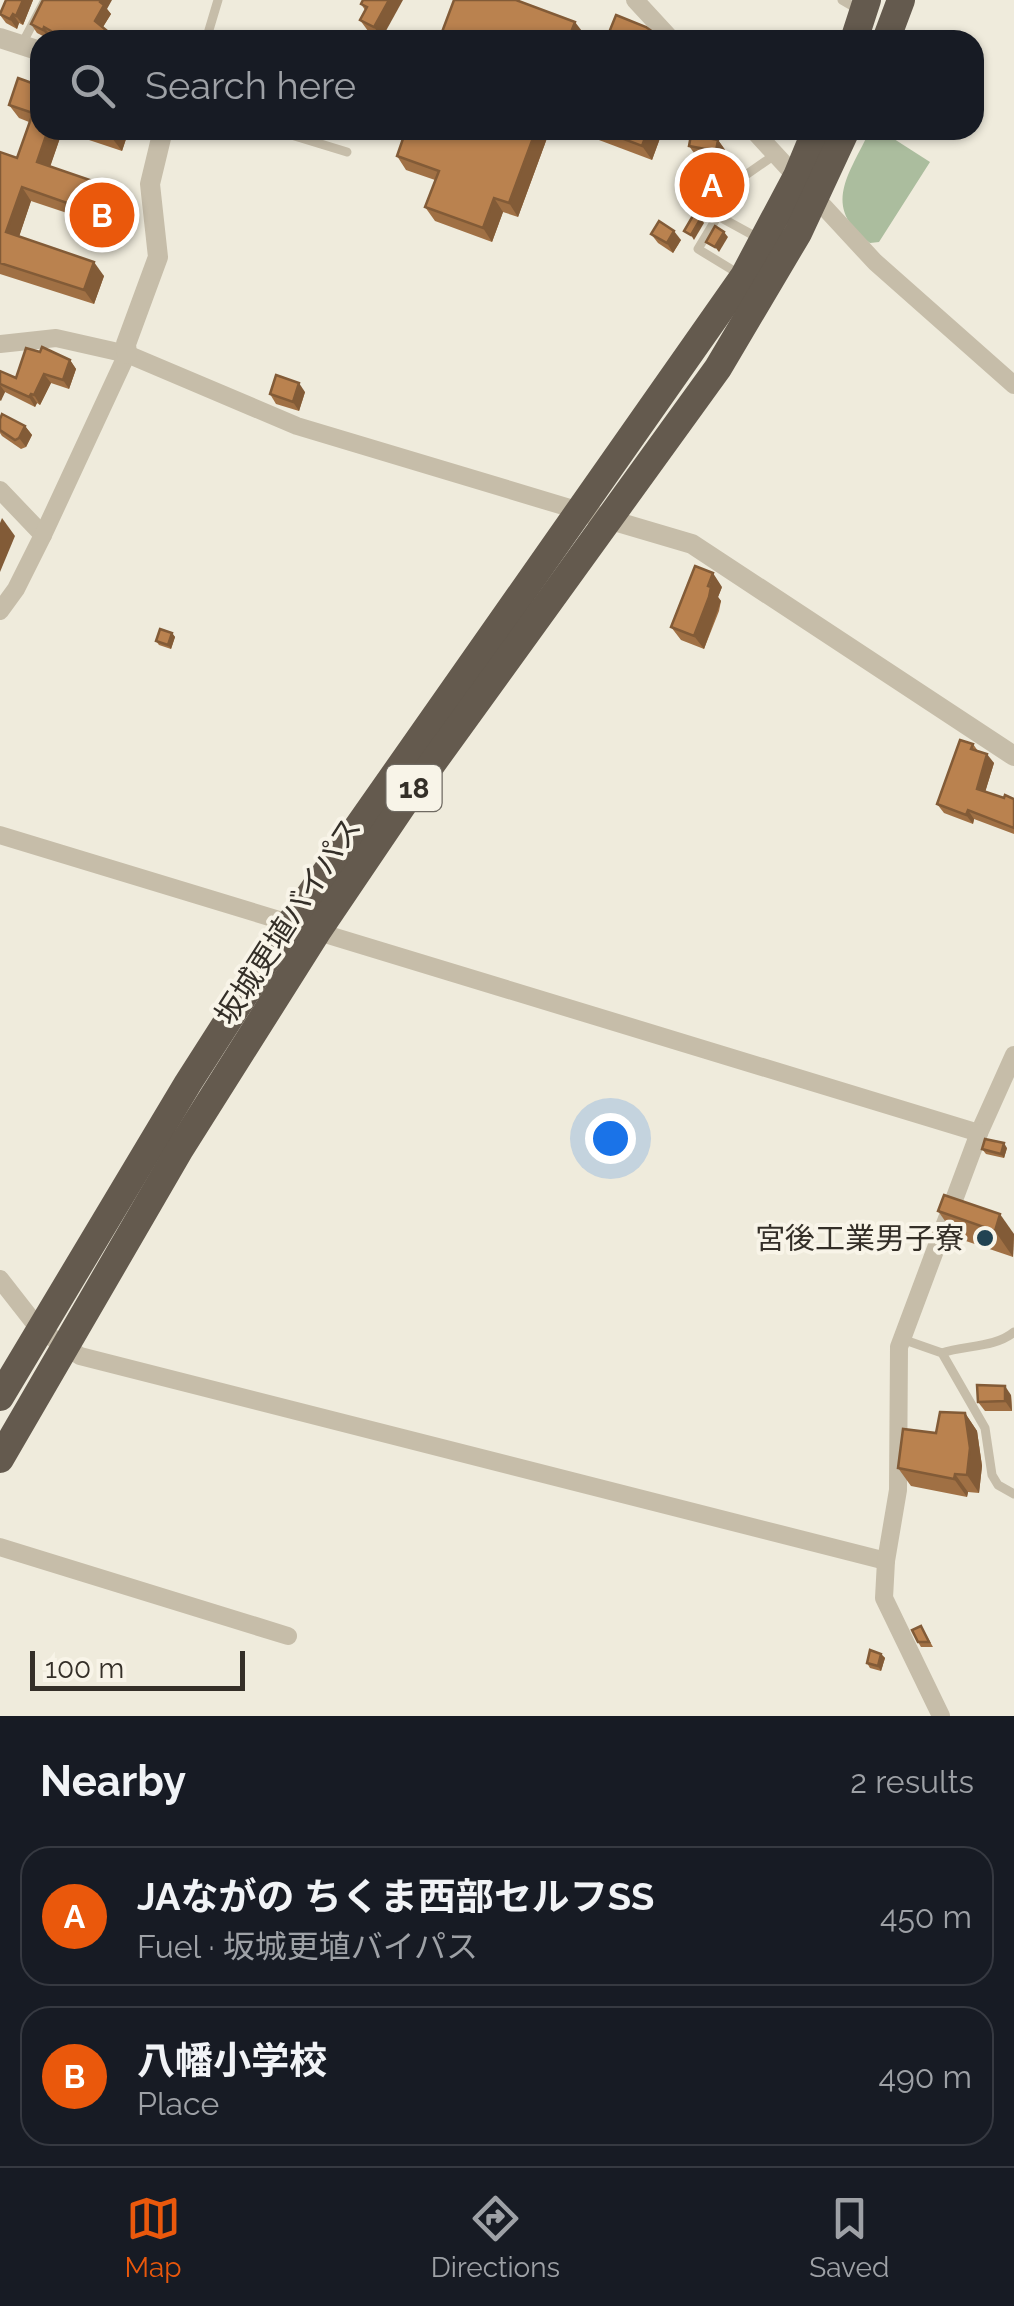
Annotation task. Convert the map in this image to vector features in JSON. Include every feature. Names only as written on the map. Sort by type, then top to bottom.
[{"type":"highway","points":[[890,30],[900,0]]},
{"type":"highway","points":[[855,30],[858,4]]},
{"type":"highway","name":"坂城更埴バイパス","points":[[0,1397],[188,1083],[290,922],[744,276],[812,140]]},
{"type":"highway","name":"坂城更埴バイパス","points":[[0,1459],[180,1149],[318,932],[413,790],[718,368],[798,233],[841,140]]},
{"type":"street","points":[[635,0],[663,30]]},
{"type":"street","points":[[0,38],[30,48]]},
{"type":"street","points":[[0,611],[43,535],[127,354],[126,344],[158,257],[150,184],[161,140]]},
{"type":"street","points":[[763,140],[875,262],[1014,385]]},
{"type":"street","points":[[0,344],[56,338],[127,354],[297,426],[692,544],[1014,756]]},
{"type":"street","points":[[0,490],[43,535]]},
{"type":"street","points":[[0,835],[979,1133]]},
{"type":"street","points":[[942,1716],[884,1598],[898,1490],[901,1339],[979,1133],[1014,1055]]},
{"type":"street","points":[[0,1280],[39,1329],[80,1356],[886,1561]]},
{"type":"street","points":[[0,1547],[288,1636]]},
{"type":"lane","points":[[36,30],[45,0]]},
{"type":"lane","points":[[209,30],[218,0]]},
{"type":"lane","points":[[308,140],[347,152]]},
{"type":"lane","points":[[744,276],[698,249],[740,180],[776,154]]},
{"type":"lane","points":[[718,216],[764,241]]},
{"type":"lane","points":[[901,1339],[942,1353],[991,1342],[1014,1332]]},
{"type":"lane","points":[[942,1353],[985,1428],[992,1476],[998,1485],[1014,1494]]},
{"type":"green space","points":[[865,140],[896,140],[930,162],[879,242],[870,243],[846,216],[843,203],[848,175]]},
{"type":"building","points":[[6,0],[23,0],[16,16],[13,14],[10,19],[0,14]]},
{"type":"building","points":[[43,0],[101,0],[104,5],[95,21],[106,30],[43,30],[31,24]]},
{"type":"building","points":[[363,0],[389,0],[374,27],[360,20],[367,7],[361,4]]},
{"type":"building","points":[[454,0],[516,0],[575,22],[572,30],[443,30]]},
{"type":"building","points":[[616,15],[650,30],[610,30]]},
{"type":"building","points":[[18,78],[30,82],[30,112],[9,105]]},
{"type":"building","points":[[30,121],[30,140],[45,140],[37,162],[119,190],[116,197],[122,199],[116,216],[82,204],[79,212],[68,209],[70,204],[22,187],[6,232],[94,262],[84,290],[0,263],[0,152],[17,158]]},
{"type":"building","points":[[403,140],[532,140],[509,203],[494,198],[483,228],[425,207],[439,171],[397,156]]},
{"type":"building","points":[[690,140],[718,140],[716,151],[689,146]]},
{"type":"building","points":[[694,214],[701,218],[691,235],[684,231]]},
{"type":"building","points":[[659,221],[674,231],[667,243],[651,234]]},
{"type":"building","points":[[715,226],[724,232],[715,247],[706,242]]},
{"type":"building","points":[[42,347],[70,360],[63,380],[44,374],[34,395],[29,397],[0,384],[0,371],[16,378],[26,348],[40,352]]},
{"type":"building","points":[[276,375],[299,383],[293,402],[270,394]]},
{"type":"building","points":[[2,414],[25,426],[19,438],[15,440],[0,430]]},
{"type":"building","points":[[695,566],[713,573],[709,597],[694,636],[671,627]]},
{"type":"building","points":[[160,629],[172,633],[168,645],[156,641]]},
{"type":"building","points":[[960,740],[987,754],[977,789],[1014,799],[1014,828],[968,810],[966,815],[937,804]]},
{"type":"building","points":[[985,1139],[1004,1143],[1001,1154],[982,1149]]},
{"type":"building","points":[[944,1195],[1000,1214],[995,1231],[938,1211]]},
{"type":"building","points":[[977,1385],[1005,1386],[1005,1401],[978,1402]]},
{"type":"building","points":[[940,1412],[965,1413],[970,1448],[967,1475],[955,1474],[954,1479],[898,1468],[903,1429],[936,1433]]},
{"type":"building","points":[[921,1626],[929,1642],[918,1642],[912,1630]]},
{"type":"building","points":[[870,1650],[881,1654],[878,1666],[867,1663]]},
{"type":"place","name":"JAながの ちくま西部セルフSS","points":[[712,185]]},
{"type":"place","name":"八幡小学校","points":[[102,215]]},
{"type":"place","name":"宮後工業男子寮","points":[[985,1238]]}]
